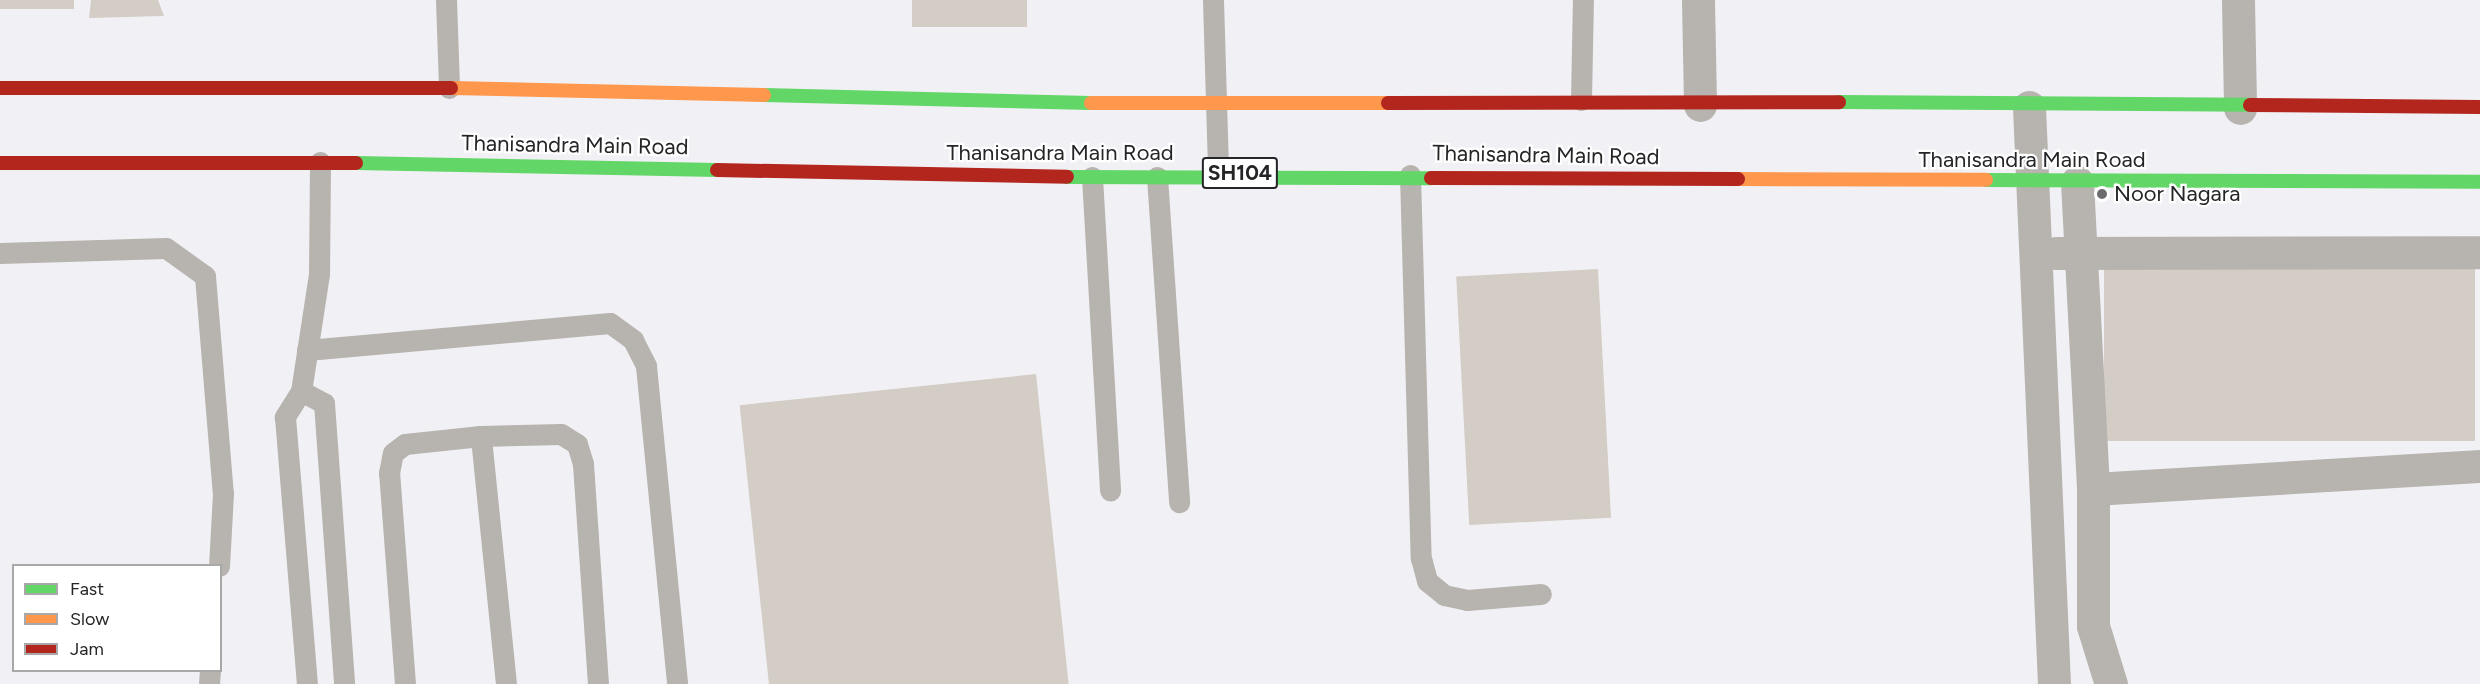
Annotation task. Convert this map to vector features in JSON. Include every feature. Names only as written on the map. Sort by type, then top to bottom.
[{"type":"main road","points":[[0,88],[449,88],[1218,106],[1581,100],[1700,105],[2480,107]]},
{"type":"main road","name":"Thanisandra Main Road","points":[[0,163],[320,162],[1092,177],[1157,177],[1218,173],[2030,182],[2480,182]]},
{"type":"street","points":[[1698,0],[1700,105]]},
{"type":"street","points":[[2238,0],[2240,108]]},
{"type":"street","points":[[2029,107],[2030,182],[2054,684]]},
{"type":"street","points":[[2078,182],[2078,252],[2093,489],[2093,626],[2111,684]]},
{"type":"street","points":[[2035,253],[2480,252]]},
{"type":"street","points":[[2093,489],[2480,466]]},
{"type":"lane","points":[[446,0],[449,88]]},
{"type":"lane","points":[[1213,0],[1218,106],[1218,173]]},
{"type":"lane","points":[[1581,100],[1583,0]]},
{"type":"lane","points":[[308,684],[285,417],[302,391],[319,274],[320,162]]},
{"type":"lane","points":[[1410,175],[1421,558],[1428,581],[1444,596],[1467,600],[1541,594]]},
{"type":"lane","points":[[1092,177],[1110,490]]},
{"type":"lane","points":[[1157,177],[1179,502]]},
{"type":"lane","points":[[0,253],[166,248],[205,276],[223,493],[219,564]]},
{"type":"lane","points":[[307,350],[610,323],[633,340],[646,366],[677,684]]},
{"type":"lane","points":[[302,391],[324,403],[344,684]]},
{"type":"lane","points":[[405,684],[389,473],[393,453],[405,444],[481,436],[561,434],[577,444],[583,464],[598,684]]},
{"type":"lane","points":[[481,436],[506,684]]},
{"type":"building","points":[[0,0],[74,0],[74,9],[0,9]]},
{"type":"building","points":[[91,0],[158,0],[164,16],[89,18]]},
{"type":"building","points":[[912,0],[1027,0],[1027,27],[912,27]]},
{"type":"building","points":[[2104,267],[2475,267],[2475,441],[2104,441]]},
{"type":"building","points":[[1598,269],[1611,518],[1469,525],[1456,276]]},
{"type":"building","points":[[1036,374],[1069,684],[769,684],[740,405]]},
{"type":"traffic: fast","points":[[764,95],[1091,103]]},
{"type":"traffic: fast","points":[[1839,102],[2250,105]]},
{"type":"traffic: fast","points":[[356,163],[717,170]]},
{"type":"traffic: fast","points":[[1067,177],[1431,178]]},
{"type":"traffic: fast","points":[[1986,180],[2480,182]]},
{"type":"traffic: slow","points":[[451,88],[764,95]]},
{"type":"traffic: slow","points":[[1091,103],[1388,103]]},
{"type":"traffic: slow","points":[[1738,179],[1986,180]]},
{"type":"traffic: jam","points":[[0,88],[451,88]]},
{"type":"traffic: jam","points":[[1388,103],[1839,102]]},
{"type":"traffic: jam","points":[[2250,105],[2480,107]]},
{"type":"traffic: jam","points":[[0,163],[356,163]]},
{"type":"traffic: jam","points":[[717,170],[1067,177]]},
{"type":"traffic: jam","points":[[1431,178],[1738,179]]},
{"type":"place","name":"Noor Nagara","points":[[2102,194]]}]
